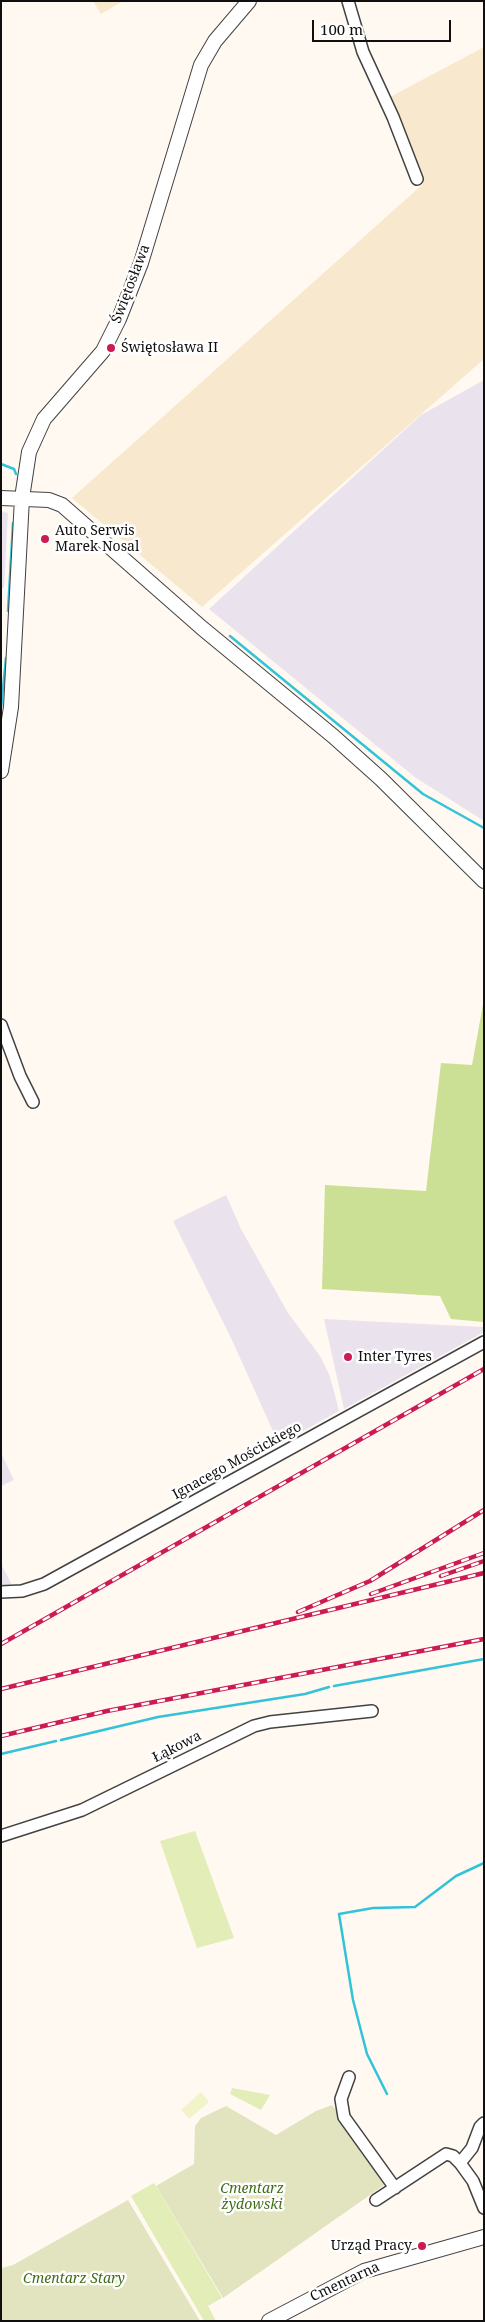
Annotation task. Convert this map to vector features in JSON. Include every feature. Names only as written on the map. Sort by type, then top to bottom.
[{"type":"street","name":"Świętosława","points":[[1,772],[13,684],[22,498],[26,463],[39,429],[52,410],[103,351],[124,308],[141,264],[201,65],[215,41],[249,1]]},
{"type":"street","points":[[348,1],[363,52],[393,117],[417,179]]},
{"type":"street","points":[[1,498],[54,501],[62,505],[202,628],[333,736],[381,779],[484,881]]},
{"type":"street","points":[[1,1025],[20,1076],[33,1102]]},
{"type":"street","name":"Ignacego Mościckiego","points":[[1,1592],[22,1591],[44,1584],[484,1342]]},
{"type":"street","name":"Łąkowa","points":[[1,1836],[82,1810],[254,1726],[270,1722],[372,1711]]},
{"type":"street","points":[[349,2077],[341,2099],[344,2117],[395,2188]]},
{"type":"street","points":[[460,2163],[472,2148],[480,2127],[484,2123]]},
{"type":"street","points":[[376,2200],[446,2154],[453,2156],[473,2181],[484,2208]]},
{"type":"street","name":"Cmentarna","points":[[268,2321],[364,2271],[484,2237]]},
{"type":"shaded area","points":[[93,1],[123,1],[101,14]]},
{"type":"shaded area","points":[[484,47],[484,359],[202,607],[72,498],[423,184],[390,97]]},
{"type":"shaded area","points":[[484,380],[484,821],[416,778],[209,609],[421,415]]},
{"type":"shaded area","points":[[1,511],[8,513],[4,588],[1,588]]},
{"type":"shaded area","points":[[226,1195],[241,1229],[288,1313],[320,1356],[329,1374],[339,1411],[285,1441],[276,1438],[232,1340],[173,1221]]},
{"type":"shaded area","points":[[324,1319],[484,1327],[484,1332],[344,1409]]},
{"type":"shaded area","points":[[1,1453],[14,1480],[1,1486]]},
{"type":"shaded area","points":[[1,1564],[10,1581],[12,1585],[1,1585]]},
{"type":"green space","points":[[484,999],[484,1322],[451,1319],[440,1296],[322,1289],[325,1185],[426,1191],[441,1063],[472,1065]]},
{"type":"green space","points":[[195,1831],[234,1938],[197,1948],[160,1841]]},
{"type":"green space","points":[[232,2088],[270,2095],[261,2110],[230,2094]]},
{"type":"green space","points":[[201,2092],[209,2102],[189,2119],[181,2110]]},
{"type":"green space","name":"Cmentarz żydowski","points":[[332,2105],[338,2113],[337,2115],[387,2183],[223,2298],[156,2186],[194,2164],[195,2126],[201,2118],[226,2106],[276,2135],[316,2111]]},
{"type":"green space","points":[[154,2183],[222,2298],[208,2306],[216,2321],[204,2321],[131,2196]]},
{"type":"green space","name":"Cmentarz Stary","points":[[128,2200],[200,2321],[1,2321],[1,2268],[13,2265]]},
{"type":"waterway","points":[[1,464],[14,469],[16,474]]},
{"type":"waterway","points":[[8,611],[13,523]]},
{"type":"waterway","points":[[230,636],[423,794],[484,828]]},
{"type":"waterway","points":[[1,708],[6,658]]},
{"type":"waterway","points":[[334,1686],[484,1659]]},
{"type":"waterway","points":[[61,1740],[158,1717],[305,1694],[329,1687]]},
{"type":"waterway","points":[[1,1754],[56,1741]]},
{"type":"waterway","points":[[387,2094],[367,2054],[353,2000],[339,1914],[373,1908],[415,1907],[456,1876],[484,1863]]},
{"type":"railway","points":[[1,1644],[484,1369]]},
{"type":"railway","points":[[298,1612],[370,1581],[484,1510]]},
{"type":"railway","points":[[371,1594],[484,1553]]},
{"type":"railway","points":[[441,1576],[484,1561]]},
{"type":"railway","points":[[1,1689],[484,1573]]},
{"type":"railway","points":[[1,1736],[107,1711],[484,1639]]},
{"type":"place","name":"Świętosława II","points":[[111,348]]},
{"type":"place","name":"Auto Serwis Marek Nosal","points":[[45,539]]},
{"type":"place","name":"Inter Tyres","points":[[348,1357]]},
{"type":"place","name":"Urząd Pracy","points":[[422,2246]]}]
